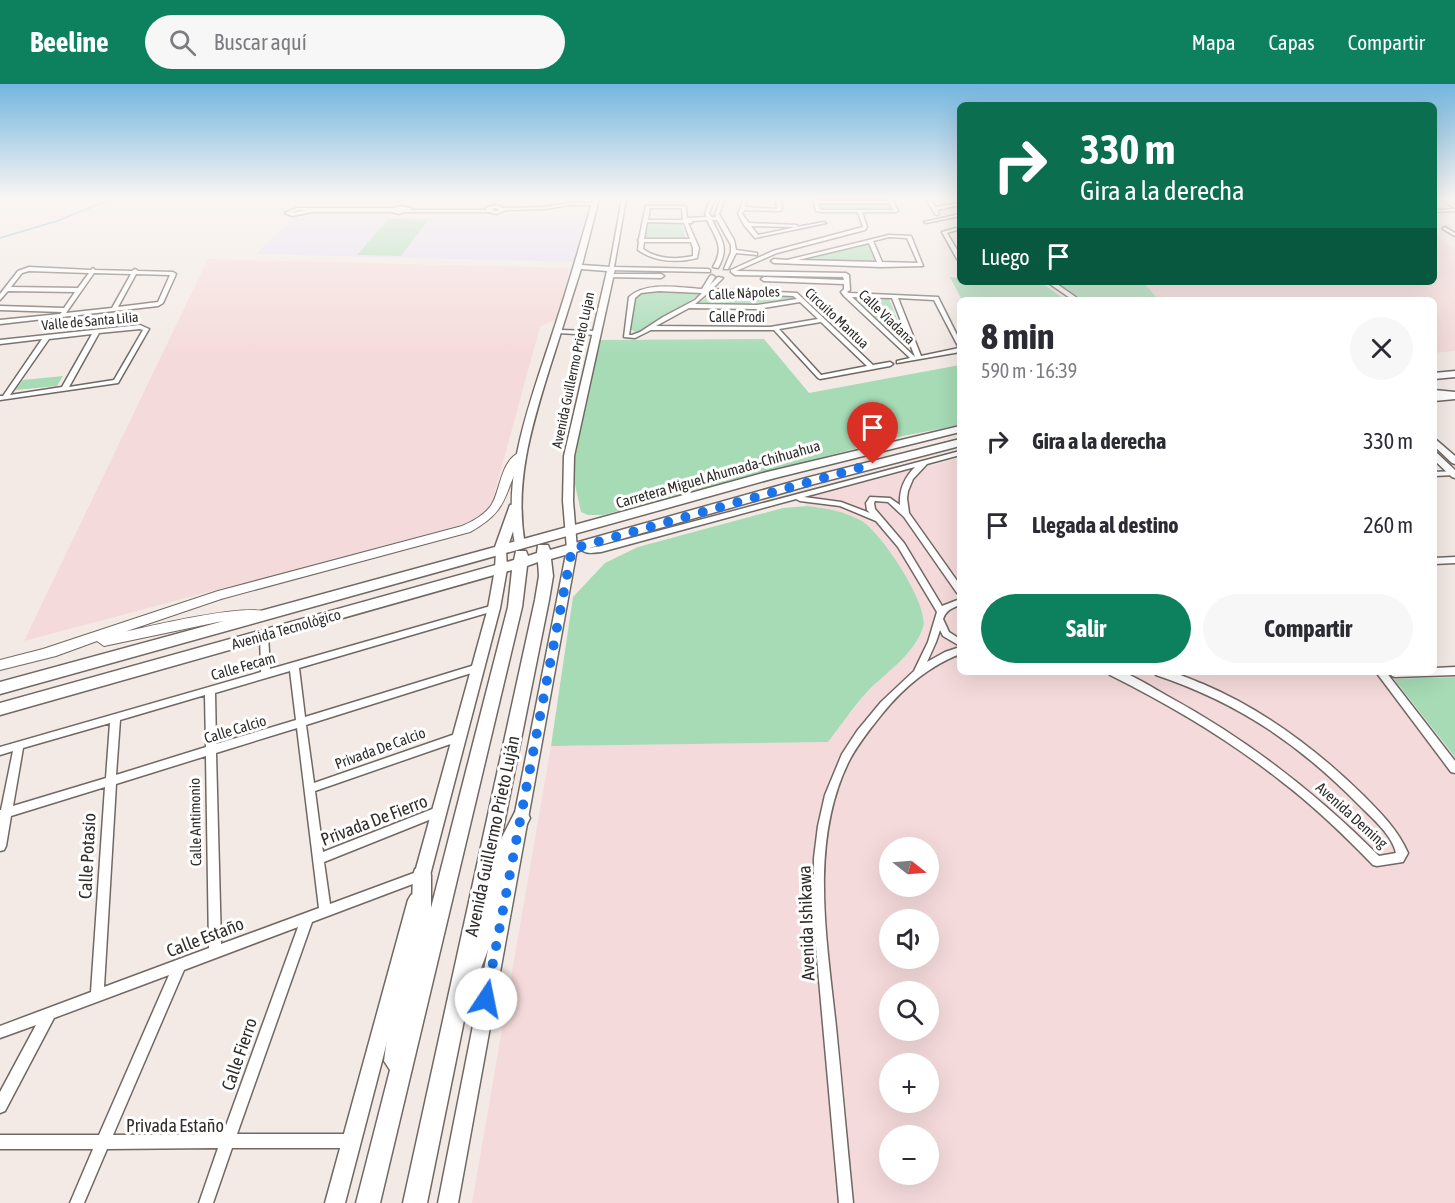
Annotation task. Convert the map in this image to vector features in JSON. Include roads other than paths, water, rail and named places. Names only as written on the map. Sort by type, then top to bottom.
[{"type":"main road","points":[[1437,376],[1455,374]]},
{"type":"main road","points":[[1437,390],[1455,386]]},
{"type":"main road","points":[[1437,392],[1455,395]]},
{"type":"main road","name":"Carretera Miguel Ahumada-Chihuahua","points":[[543,548],[571,532],[771,476],[957,430]]},
{"type":"main road","name":"Avenida Tecnológico","points":[[0,688],[262,614],[514,553],[543,548],[577,548],[810,481],[957,443]]},
{"type":"main road","points":[[47,653],[218,595],[466,529],[489,517],[497,508],[508,471],[521,455]]},
{"type":"main road","name":"Avenida Guillermo Prieto Luján","points":[[368,1203],[515,607],[514,553],[506,530],[515,508]]},
{"type":"main road","name":"Avenida Guillermo Prieto Luján","points":[[415,1203],[542,600],[546,576],[543,548]]},
{"type":"main road","name":"Avenida Tecnológico","points":[[0,709],[501,569]]},
{"type":"main road","points":[[0,665],[192,622],[262,614]]},
{"type":"main road","points":[[453,1020],[488,923],[504,851],[521,818]]},
{"type":"main road","points":[[389,1119],[401,1016],[421,934],[422,875]]},
{"type":"street","name":"Avenida Guillermo Prieto Lujan","points":[[514,553],[515,508],[521,455],[529,421],[559,332],[582,251]]},
{"type":"street","name":"Avenida Guillermo Prieto Lujan","points":[[577,548],[571,532],[568,501],[569,456],[614,251]]},
{"type":"street","points":[[643,251],[647,254],[686,259],[692,258],[697,254],[696,251]]},
{"type":"street","points":[[706,291],[710,275],[722,259],[723,251]]},
{"type":"street","points":[[730,270],[735,251]]},
{"type":"street","points":[[736,251],[755,254]]},
{"type":"street","points":[[651,328],[687,306],[730,270],[763,251]]},
{"type":"street","points":[[730,270],[778,251]]},
{"type":"street","points":[[788,261],[826,251]]},
{"type":"street","points":[[875,251],[881,265]]},
{"type":"street","points":[[774,261],[921,265],[915,251]]},
{"type":"street","points":[[817,263],[817,274]]},
{"type":"street","points":[[749,264],[755,269],[774,273]]},
{"type":"street","points":[[578,267],[610,272],[710,275],[723,278],[839,282],[847,279]]},
{"type":"street","points":[[716,267],[730,270],[817,274],[847,279]]},
{"type":"street","points":[[0,298],[24,270],[135,271],[173,274],[159,305],[64,313],[0,322]]},
{"type":"street","points":[[64,313],[93,270]]},
{"type":"street","points":[[114,310],[135,271]]},
{"type":"street","name":"Calle Viadana","points":[[845,294],[847,279]]},
{"type":"street","name":"Calle Viadana","points":[[839,282],[840,289],[916,359]]},
{"type":"street","points":[[1049,285],[1067,297]]},
{"type":"street","points":[[1054,285],[1072,297]]},
{"type":"street","points":[[7,289],[79,290]]},
{"type":"street","name":"Circuito Mantua","points":[[651,328],[635,337],[626,336],[630,302],[639,292],[653,289],[793,294],[871,367]]},
{"type":"street","points":[[845,294],[935,298],[957,343]]},
{"type":"street","points":[[894,297],[916,359]]},
{"type":"street","name":"Calle Nápoles","points":[[687,306],[758,307],[802,300]]},
{"type":"street","points":[[0,308],[64,313]]},
{"type":"street","name":"Calle Prodi","points":[[651,328],[776,329],[822,320]]},
{"type":"street","name":"Valle de Santa Lilia","points":[[0,342],[146,328],[116,382],[3,397]]},
{"type":"street","points":[[776,329],[820,377],[890,364]]},
{"type":"street","points":[[64,390],[97,331]]},
{"type":"street","points":[[559,332],[596,333]]},
{"type":"street","points":[[3,397],[46,337]]},
{"type":"street","points":[[899,362],[957,350]]},
{"type":"street","points":[[1437,398],[1455,395]]},
{"type":"street","points":[[1437,444],[1455,461]]},
{"type":"street","points":[[577,548],[587,551],[601,549],[957,454]]},
{"type":"street","points":[[1437,458],[1454,474]]},
{"type":"street","points":[[927,460],[911,474],[905,484],[903,504],[907,514],[957,587]]},
{"type":"street","points":[[1437,474],[1454,474]]},
{"type":"street","points":[[787,499],[807,499],[841,504],[878,520]]},
{"type":"street","points":[[907,514],[890,500],[873,499],[869,506],[878,520],[901,545],[940,615],[941,627],[946,634],[957,641]]},
{"type":"street","name":"Avenida Guillermo Prieto Luján","points":[[448,1203],[521,818],[577,548]]},
{"type":"street","points":[[334,1203],[461,736],[494,608],[501,569],[514,553]]},
{"type":"street","points":[[1437,561],[1455,561]]},
{"type":"street","points":[[940,615],[946,607],[957,603]]},
{"type":"street","name":"Calle Fecam","points":[[0,751],[494,608]]},
{"type":"street","name":"Avenida Ishikawa","points":[[917,672],[932,642],[940,615]]},
{"type":"street","points":[[264,635],[266,675]]},
{"type":"street","name":"Avenida Ishikawa","points":[[846,1203],[822,933],[820,868],[823,832],[831,793],[841,765],[853,744],[892,696],[917,672],[957,651]]},
{"type":"street","points":[[294,667],[325,911]]},
{"type":"street","name":"Calle Calcio","points":[[3,814],[478,668]]},
{"type":"street","points":[[1437,672],[1455,671]]},
{"type":"street","name":"Avenida Deming","points":[[1119,675],[1190,711],[1246,747],[1317,802],[1377,861],[1399,858],[1402,853],[1399,845],[1373,813],[1342,779],[1303,746],[1258,717],[1209,691],[1167,675]]},
{"type":"street","points":[[1383,675],[1455,769]]},
{"type":"street","name":"Calle Antimonio","points":[[210,691],[215,952]]},
{"type":"street","name":"Calle Potasio","points":[[97,997],[109,783],[115,718]]},
{"type":"street","name":"Privada De Calcio","points":[[309,789],[461,736]]},
{"type":"street","points":[[0,846],[3,814],[19,745]]},
{"type":"street","name":"Privada De Fierro","points":[[319,859],[440,811]]},
{"type":"street","name":"Calle Estaño","points":[[0,1032],[422,875]]},
{"type":"street","name":"Calle Fierro","points":[[206,1203],[307,918]]},
{"type":"street","points":[[76,1203],[179,966]]},
{"type":"street","points":[[0,1106],[49,1014]]},
{"type":"street","name":"Privada Estaño","points":[[0,1142],[351,1141]]}]
